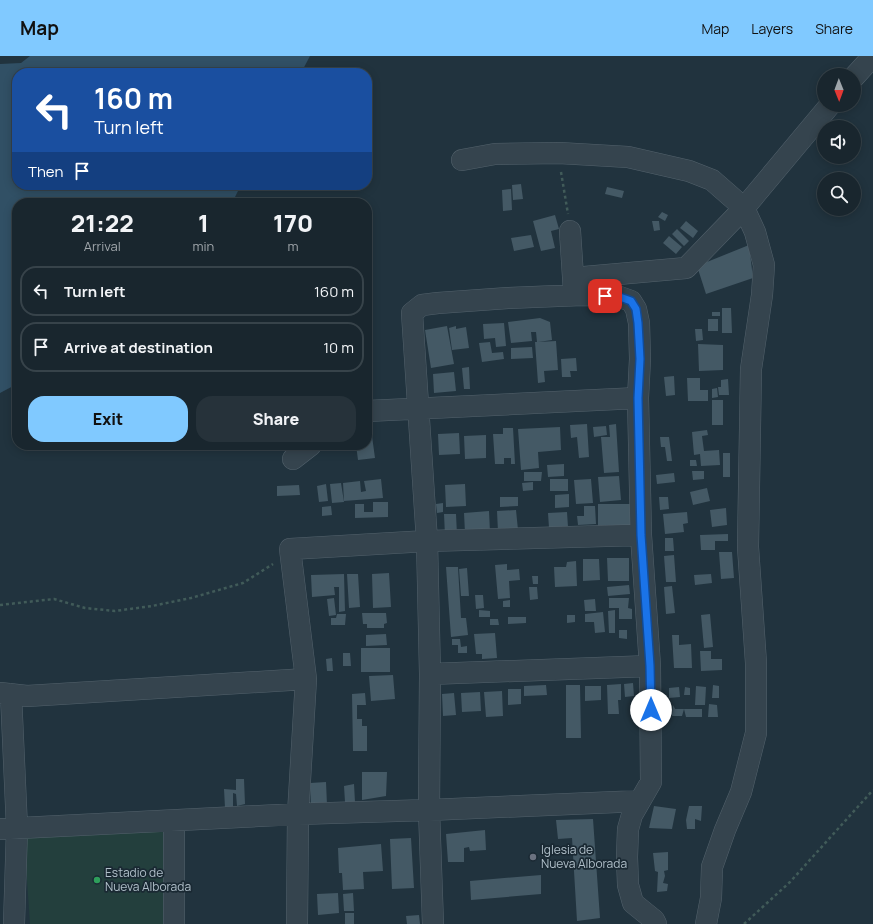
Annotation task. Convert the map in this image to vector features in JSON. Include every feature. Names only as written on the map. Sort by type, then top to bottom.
[{"type":"street","points":[[861,69],[873,56]]},
{"type":"street","points":[[433,924],[429,810],[430,674],[427,541],[412,313],[422,305],[508,298],[686,268],[744,208],[824,112]]},
{"type":"street","points":[[462,160],[495,154],[559,153],[628,157],[689,171],[712,180],[744,208],[755,232],[764,265],[762,295],[752,369],[748,547],[756,663],[756,733],[741,792],[712,868],[711,898],[706,924]]},
{"type":"street","points":[[570,231],[574,287]]},
{"type":"street","points":[[574,287],[617,296],[631,301],[636,309],[638,323],[640,359],[638,398],[641,535],[650,666],[651,782],[632,815],[628,829],[627,857],[628,885],[633,903],[654,920],[656,924]]},
{"type":"street","points":[[372,411],[638,398]]},
{"type":"street","points":[[293,459],[305,450]]},
{"type":"street","points":[[297,924],[298,814],[306,679],[290,549],[427,541],[641,535]]},
{"type":"street","points":[[430,674],[650,666]]},
{"type":"street","points":[[14,924],[8,829],[5,694],[27,696],[306,679]]},
{"type":"street","points":[[8,829],[298,814],[640,801]]},
{"type":"street","points":[[174,821],[174,924]]},
{"type":"path","points":[[559,153],[570,231]]},
{"type":"path","points":[[0,605],[54,600],[85,608],[115,611],[152,606],[191,598],[244,583],[272,565],[291,556]]},
{"type":"path","points":[[744,924],[790,882],[873,790]]},
{"type":"green space","name":"Estadio de Nueva Alborada","points":[[165,831],[168,924],[30,924],[24,837]]},
{"type":"water","points":[[30,56],[310,56],[304,68],[12,68],[12,190],[238,190],[234,198],[12,198],[12,387],[0,393],[0,64],[21,63]]},
{"type":"building","points":[[521,184],[523,199],[513,200],[512,185]]},
{"type":"building","points":[[607,187],[624,191],[622,198],[605,194]]},
{"type":"building","points":[[511,189],[512,210],[503,211],[502,190]]},
{"type":"building","points":[[662,212],[668,215],[665,221],[658,217]]},
{"type":"building","points":[[555,215],[559,229],[551,231],[555,248],[541,251],[533,221]]},
{"type":"building","points":[[652,221],[659,221],[660,230],[654,231]]},
{"type":"building","points":[[686,221],[698,231],[693,238],[680,228]]},
{"type":"building","points":[[677,229],[689,241],[684,246],[672,234]]},
{"type":"building","points":[[531,235],[534,247],[514,251],[511,238]]},
{"type":"building","points":[[669,236],[682,247],[676,254],[663,243]]},
{"type":"building","points":[[749,245],[753,278],[706,294],[697,266]]},
{"type":"building","points":[[722,308],[731,308],[732,333],[722,333]]},
{"type":"building","points":[[712,312],[720,312],[720,316],[712,316]]},
{"type":"building","points":[[540,318],[550,322],[552,340],[538,342],[556,341],[558,370],[544,371],[545,382],[538,383],[535,342],[537,342],[536,332],[531,332],[532,341],[511,343],[508,322]]},
{"type":"building","points":[[708,319],[718,319],[718,331],[708,331]]},
{"type":"building","points":[[504,323],[506,346],[496,347],[495,338],[484,339],[483,324]]},
{"type":"building","points":[[447,326],[454,364],[431,368],[425,330]]},
{"type":"building","points":[[456,326],[456,329],[466,327],[469,348],[452,350],[449,328]]},
{"type":"building","points":[[695,329],[702,329],[703,340],[696,341]]},
{"type":"building","points":[[490,342],[492,353],[503,352],[504,359],[482,362],[479,343]]},
{"type":"building","points":[[698,344],[723,345],[723,370],[699,371]]},
{"type":"building","points":[[532,347],[533,358],[511,359],[511,348]]},
{"type":"building","points":[[576,358],[577,371],[570,371],[571,377],[562,377],[561,359]]},
{"type":"building","points":[[469,367],[470,389],[464,389],[462,368]]},
{"type":"building","points":[[454,372],[456,391],[434,393],[433,374]]},
{"type":"building","points":[[674,376],[675,395],[666,396],[664,377]]},
{"type":"building","points":[[687,378],[700,378],[700,390],[708,390],[708,401],[688,401]]},
{"type":"building","points":[[728,379],[729,395],[719,395],[718,387],[721,387],[721,380]]},
{"type":"building","points":[[717,388],[718,397],[712,398],[712,389]]},
{"type":"building","points":[[712,400],[723,400],[723,425],[712,425]]},
{"type":"building","points":[[587,424],[589,457],[579,458],[577,437],[571,438],[570,425]]},
{"type":"building","points":[[616,424],[619,472],[604,473],[601,437],[610,437],[609,425]]},
{"type":"building","points":[[606,426],[607,435],[594,437],[593,427]]},
{"type":"building","points":[[560,427],[561,450],[538,452],[539,468],[521,470],[518,429]]},
{"type":"building","points":[[503,428],[513,428],[515,464],[511,464],[511,458],[504,458],[504,464],[495,464],[493,434],[503,434]]},
{"type":"building","points":[[707,430],[708,435],[702,436],[704,451],[719,450],[720,465],[701,466],[700,454],[694,455],[692,432]]},
{"type":"building","points":[[459,433],[460,454],[439,455],[438,434]]},
{"type":"building","points":[[486,435],[486,458],[465,459],[464,436]]},
{"type":"building","points":[[372,436],[375,458],[358,460],[357,450],[372,450]]},
{"type":"building","points":[[660,437],[669,437],[672,461],[667,461],[665,447],[661,447]]},
{"type":"building","points":[[723,453],[730,453],[730,477],[723,477]]},
{"type":"building","points":[[690,460],[696,460],[697,466],[690,466]]},
{"type":"building","points":[[564,464],[564,476],[548,477],[547,465]]},
{"type":"building","points":[[692,471],[704,471],[704,479],[693,480]]},
{"type":"building","points":[[524,472],[542,472],[541,481],[524,481]]},
{"type":"building","points":[[674,473],[675,482],[657,484],[656,475]]},
{"type":"building","points":[[619,476],[621,500],[600,502],[598,477]]},
{"type":"building","points":[[381,479],[383,498],[344,501],[343,483],[360,481],[361,492],[366,491],[364,481]]},
{"type":"building","points":[[550,479],[568,479],[568,491],[550,491]]},
{"type":"building","points":[[591,479],[593,503],[576,504],[574,480]]},
{"type":"building","points":[[533,482],[533,490],[523,491],[522,483]]},
{"type":"building","points":[[341,483],[344,502],[332,503],[330,484]]},
{"type":"building","points":[[326,484],[328,501],[319,502],[317,486]]},
{"type":"building","points":[[465,484],[466,506],[446,507],[445,485]]},
{"type":"building","points":[[299,485],[300,495],[277,496],[277,486]]},
{"type":"building","points":[[707,488],[710,501],[693,505],[690,492]]},
{"type":"building","points":[[569,494],[569,507],[555,508],[555,495]]},
{"type":"building","points":[[500,497],[518,497],[518,506],[500,507]]},
{"type":"building","points":[[659,497],[668,497],[669,509],[660,510]]},
{"type":"building","points":[[373,502],[388,502],[388,517],[355,518],[355,504],[364,504],[364,512],[373,512]]},
{"type":"building","points":[[443,503],[443,512],[437,513],[436,504]]},
{"type":"building","points":[[598,504],[630,504],[630,526],[598,526]]},
{"type":"building","points":[[331,506],[332,515],[322,516],[322,507]]},
{"type":"building","points":[[584,506],[595,506],[596,524],[578,525],[577,516],[584,516]]},
{"type":"building","points":[[726,508],[727,525],[712,527],[710,510]]},
{"type":"building","points":[[516,510],[518,530],[498,532],[497,511]]},
{"type":"building","points":[[489,511],[490,532],[465,533],[464,513]]},
{"type":"building","points":[[567,512],[568,527],[549,528],[548,513]]},
{"type":"building","points":[[687,512],[688,523],[683,524],[684,532],[665,534],[663,514]]},
{"type":"building","points":[[444,514],[456,514],[457,535],[445,536]]},
{"type":"building","points":[[728,534],[728,541],[715,541],[715,550],[701,550],[700,535]]},
{"type":"building","points":[[665,538],[673,538],[674,551],[665,551]]},
{"type":"building","points":[[719,552],[732,552],[734,578],[721,579]]},
{"type":"building","points":[[674,555],[676,582],[666,582],[664,556]]},
{"type":"building","points":[[607,558],[629,558],[629,581],[608,581]]},
{"type":"building","points":[[583,559],[599,559],[600,580],[583,581]]},
{"type":"building","points":[[576,561],[577,586],[555,587],[554,567],[566,567],[567,562]]},
{"type":"building","points":[[507,564],[507,570],[519,569],[520,580],[509,581],[510,598],[498,599],[495,565]]},
{"type":"building","points":[[446,567],[458,567],[461,618],[466,618],[468,635],[451,637]]},
{"type":"building","points":[[467,568],[469,596],[461,596],[459,569]]},
{"type":"building","points":[[389,573],[391,607],[373,608],[372,574]]},
{"type":"building","points":[[344,574],[345,611],[339,612],[339,587],[334,587],[335,595],[312,597],[311,575]]},
{"type":"building","points":[[347,574],[358,574],[360,607],[349,608]]},
{"type":"building","points":[[711,574],[712,583],[695,585],[694,575]]},
{"type":"building","points":[[532,576],[538,576],[538,584],[533,584]]},
{"type":"building","points":[[629,585],[630,594],[608,596],[607,587]]},
{"type":"building","points":[[672,586],[675,613],[666,614],[664,587]]},
{"type":"building","points":[[529,587],[537,587],[538,599],[530,600]]},
{"type":"building","points":[[475,595],[483,595],[484,608],[476,609]]},
{"type":"building","points":[[334,598],[336,615],[329,616],[327,599]]},
{"type":"building","points":[[609,598],[629,598],[628,608],[632,609],[632,619],[619,619],[619,608],[609,608]]},
{"type":"building","points":[[595,599],[596,611],[585,611],[584,600]]},
{"type":"building","points":[[510,600],[510,607],[503,607],[503,601]]},
{"type":"building","points":[[479,610],[490,611],[490,617],[479,617]]},
{"type":"building","points":[[615,610],[615,633],[609,633],[608,611]]},
{"type":"building","points":[[603,612],[605,632],[595,633],[594,622],[585,622],[585,614]]},
{"type":"building","points":[[362,613],[386,613],[387,623],[384,624],[384,628],[367,628],[367,624],[363,624]]},
{"type":"building","points":[[337,614],[346,614],[345,625],[331,625],[331,618],[336,618]]},
{"type":"building","points":[[710,614],[713,647],[704,648],[701,615]]},
{"type":"building","points":[[567,615],[575,615],[575,622],[567,623]]},
{"type":"building","points":[[508,617],[526,617],[526,623],[508,624]]},
{"type":"building","points":[[490,619],[498,619],[499,625],[490,625]]},
{"type":"building","points":[[619,630],[627,630],[627,639],[619,638]]},
{"type":"building","points":[[495,633],[497,658],[482,659],[482,654],[476,654],[474,634]]},
{"type":"building","points":[[386,634],[387,645],[366,646],[366,635]]},
{"type":"building","points":[[672,635],[679,635],[679,645],[691,644],[692,668],[674,668]]},
{"type":"building","points":[[452,639],[460,639],[461,647],[467,646],[467,653],[458,653],[458,645],[452,645]]},
{"type":"building","points":[[361,648],[390,648],[390,672],[361,672]]},
{"type":"building","points":[[700,651],[711,651],[711,659],[722,659],[722,670],[701,671]]},
{"type":"building","points":[[343,653],[350,653],[351,666],[343,666]]},
{"type":"building","points":[[332,658],[333,671],[327,671],[326,659]]},
{"type":"building","points":[[393,675],[395,699],[371,701],[369,676]]},
{"type":"building","points":[[633,683],[634,696],[625,697],[624,684]]},
{"type":"building","points":[[621,684],[621,700],[618,700],[619,714],[608,714],[607,685]]},
{"type":"building","points":[[546,685],[547,695],[524,696],[524,686]]},
{"type":"building","points":[[566,685],[580,685],[581,738],[566,738]]},
{"type":"building","points":[[713,685],[719,686],[719,698],[712,698]]},
{"type":"building","points":[[585,686],[601,686],[601,700],[585,701]]},
{"type":"building","points":[[696,686],[706,687],[705,705],[695,705]]},
{"type":"building","points":[[679,687],[680,697],[669,698],[669,688]]},
{"type":"building","points":[[685,687],[690,688],[690,695],[684,695]]},
{"type":"building","points":[[508,689],[521,689],[521,704],[508,705]]},
{"type":"building","points":[[502,691],[503,716],[486,717],[484,692]]},
{"type":"building","points":[[480,692],[481,711],[462,712],[461,693]]},
{"type":"building","points":[[365,693],[366,705],[357,705],[357,719],[362,719],[362,726],[367,726],[367,751],[353,751],[352,694]]},
{"type":"building","points":[[454,693],[456,715],[443,716],[442,694]]},
{"type":"building","points":[[709,704],[717,705],[718,717],[708,717]]},
{"type":"building","points":[[673,705],[675,709],[684,709],[682,716],[672,716]]},
{"type":"building","points":[[684,709],[702,709],[702,717],[686,717]]},
{"type":"building","points":[[362,772],[387,772],[386,796],[362,800]]},
{"type":"building","points":[[236,779],[244,779],[245,804],[237,806],[236,794],[233,793],[233,808],[225,808],[224,789],[236,790]]},
{"type":"building","points":[[326,782],[327,805],[311,806],[310,783]]},
{"type":"building","points":[[354,784],[355,802],[345,802],[344,786]]},
{"type":"building","points":[[654,806],[676,809],[672,829],[649,828]]},
{"type":"building","points":[[689,806],[702,806],[701,821],[695,819],[695,829],[687,829],[686,820]]},
{"type":"building","points":[[593,819],[600,918],[577,921],[572,838],[558,839],[556,820]]},
{"type":"building","points":[[485,830],[486,850],[470,851],[469,847],[464,848],[464,862],[448,862],[446,834]]},
{"type":"building","points":[[411,838],[414,888],[392,889],[390,839]]},
{"type":"building","points":[[381,844],[383,871],[363,872],[364,889],[343,890],[342,873],[339,873],[338,848]]},
{"type":"building","points":[[668,852],[668,870],[664,871],[665,876],[663,883],[668,884],[667,891],[657,892],[658,872],[655,871],[653,853]]},
{"type":"building","points":[[541,875],[541,894],[471,900],[470,881]]},
{"type":"building","points":[[338,893],[339,913],[318,915],[317,894]]},
{"type":"building","points":[[353,893],[354,911],[344,911],[343,894]]},
{"type":"building","points":[[345,913],[354,913],[354,924],[345,924]]},
{"type":"building","points":[[419,915],[420,924],[407,924],[406,916]]},
{"type":"place","name":"Iglesia de Nueva Alborada","points":[[533,857]]},
{"type":"place","name":"Estadio de Nueva Alborada","points":[[97,880]]},
{"type":"route","points":[[605,296],[617,296],[631,301],[636,309],[638,323],[640,359],[638,398],[641,535],[650,666],[651,710]]}]
